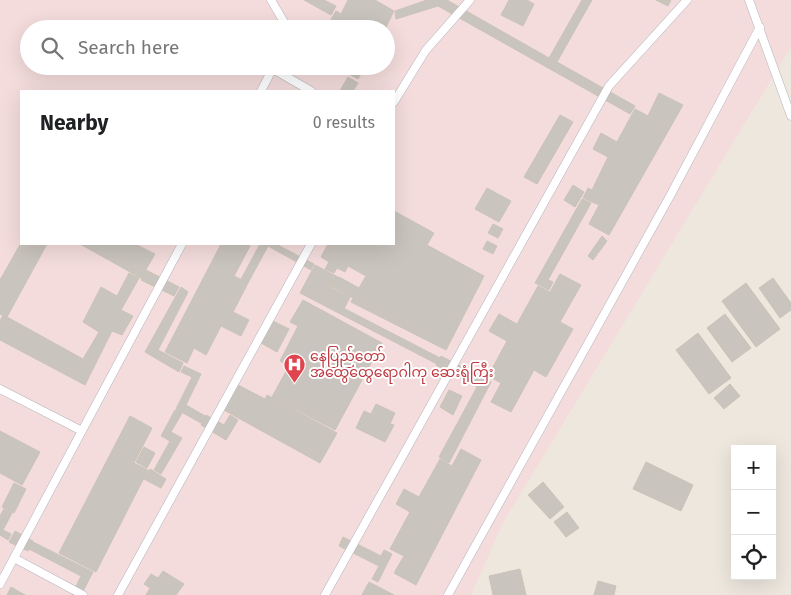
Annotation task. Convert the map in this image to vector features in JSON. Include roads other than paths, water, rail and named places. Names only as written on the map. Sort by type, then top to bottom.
[{"type":"lane","points":[[271,0],[283,20]]},
{"type":"lane","points":[[395,100],[426,50],[470,0]]},
{"type":"lane","points":[[325,595],[440,392],[609,86],[687,0]]},
{"type":"lane","points":[[749,0],[791,116]]},
{"type":"lane","points":[[448,595],[670,196],[760,27]]},
{"type":"lane","points":[[262,90],[270,75]]},
{"type":"lane","points":[[285,75],[308,90]]},
{"type":"lane","points":[[0,584],[181,245]]},
{"type":"lane","points":[[118,595],[310,245]]},
{"type":"lane","points":[[0,389],[82,431]]},
{"type":"lane","points":[[14,558],[82,595]]},
{"type":"place","name":"နေပြည်တော် အထွေထွေရောဂါကု ဆေးရုံကြီး","points":[[294,383]]}]
